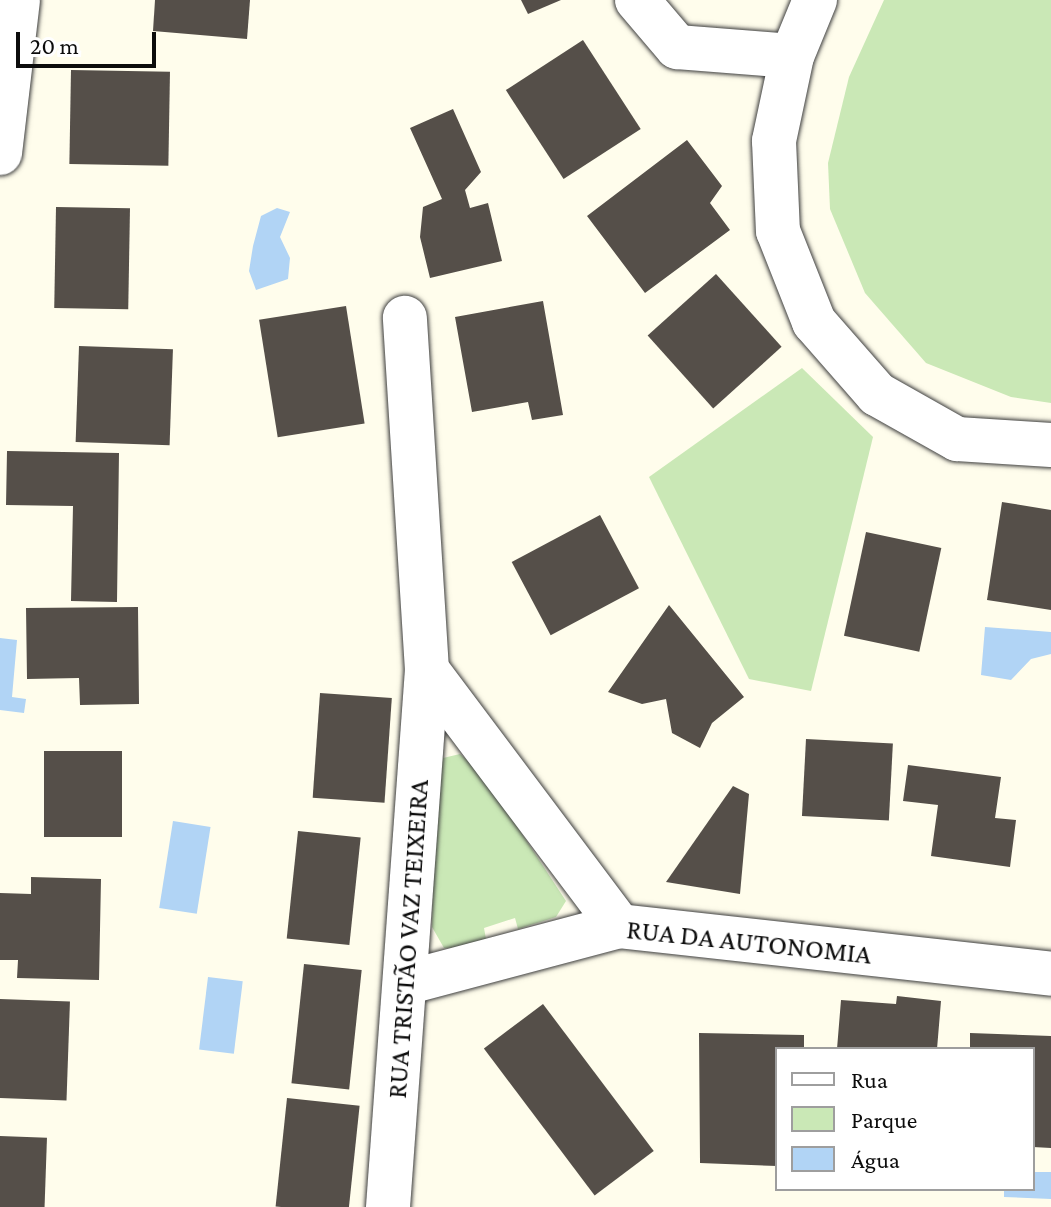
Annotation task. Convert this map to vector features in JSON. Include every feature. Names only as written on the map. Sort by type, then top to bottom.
[{"type":"street","points":[[0,153],[18,0]]},
{"type":"street","points":[[637,0],[677,47],[792,56]]},
{"type":"street","points":[[815,0],[792,56],[774,141],[778,231],[814,322],[877,394],[957,439],[1051,445]]},
{"type":"street","name":"RUA TRISTÃO VAZ TEIXEIRA","points":[[388,1207],[427,670],[405,318]]},
{"type":"street","points":[[427,670],[619,926]]},
{"type":"street","name":"RUA DA AUTONOMIA","points":[[405,983],[619,926],[1051,974]]},
{"type":"green space","points":[[884,0],[1051,0],[1051,403],[1011,397],[926,363],[865,293],[830,209],[828,163],[849,77]]},
{"type":"green space","points":[[802,368],[873,437],[811,691],[749,679],[649,477]]},
{"type":"green space","points":[[460,754],[482,773],[566,901],[556,917],[518,929],[515,918],[484,928],[486,939],[458,949],[444,948],[432,927],[435,784],[443,758]]},
{"type":"water","points":[[277,208],[290,212],[280,237],[290,258],[288,279],[256,290],[249,271],[253,246],[261,216]]},
{"type":"water","points":[[985,627],[1051,632],[1051,654],[1031,659],[1011,680],[981,675]]},
{"type":"water","points":[[0,638],[17,640],[12,697],[26,699],[24,713],[0,710]]},
{"type":"water","points":[[173,821],[211,827],[197,914],[159,908]]},
{"type":"water","points":[[208,977],[243,981],[234,1054],[199,1049]]},
{"type":"water","points":[[1035,1172],[1051,1172],[1051,1199],[1004,1197],[1004,1191],[1035,1191]]},
{"type":"building","points":[[155,0],[250,0],[247,39],[153,31]]},
{"type":"building","points":[[521,0],[561,0],[528,14]]},
{"type":"building","points":[[583,40],[641,129],[564,179],[506,90]]},
{"type":"building","points":[[71,70],[170,72],[168,166],[69,164]]},
{"type":"building","points":[[453,109],[481,172],[465,190],[470,208],[488,203],[502,261],[430,278],[420,237],[423,207],[442,199],[410,128]]},
{"type":"building","points":[[687,140],[722,186],[710,203],[730,230],[645,293],[587,216]]},
{"type":"building","points":[[56,207],[130,208],[128,309],[54,308]]},
{"type":"building","points":[[716,274],[782,347],[713,408],[648,336]]},
{"type":"building","points":[[543,301],[563,415],[532,420],[528,402],[472,412],[455,317]]},
{"type":"building","points":[[346,306],[365,424],[278,437],[259,320]]},
{"type":"building","points":[[79,346],[173,349],[170,445],[76,442]]},
{"type":"building","points":[[7,451],[119,453],[117,602],[71,601],[73,506],[6,505]]},
{"type":"building","points":[[1002,502],[1051,510],[1051,610],[987,600]]},
{"type":"building","points":[[600,515],[639,588],[551,635],[512,562]]},
{"type":"building","points":[[866,532],[941,548],[919,652],[844,636]]},
{"type":"building","points":[[669,605],[744,697],[712,723],[700,748],[672,733],[666,699],[642,704],[608,692]]},
{"type":"building","points":[[138,607],[139,704],[80,705],[79,678],[27,679],[26,608]]},
{"type":"building","points":[[320,693],[392,698],[385,803],[313,798]]},
{"type":"building","points":[[806,739],[893,744],[889,820],[802,816]]},
{"type":"building","points":[[44,751],[122,751],[122,837],[44,837]]},
{"type":"building","points":[[908,765],[1001,777],[995,818],[1016,820],[1010,867],[931,856],[938,805],[903,801]]},
{"type":"building","points":[[733,786],[749,794],[740,894],[666,882]]},
{"type":"building","points":[[298,831],[361,838],[349,945],[287,938]]},
{"type":"building","points":[[31,877],[101,879],[99,980],[17,978],[18,960],[0,960],[0,893],[31,894]]},
{"type":"building","points":[[304,964],[362,970],[349,1089],[291,1083]]},
{"type":"building","points":[[897,996],[941,1001],[937,1047],[837,1047],[841,1000],[896,1004]]},
{"type":"building","points":[[0,999],[70,1001],[67,1100],[0,1098]]},
{"type":"building","points":[[543,1004],[654,1151],[595,1195],[484,1049]]},
{"type":"building","points":[[699,1033],[804,1035],[804,1047],[775,1047],[775,1166],[700,1163]]},
{"type":"building","points":[[970,1033],[1051,1036],[1051,1148],[1035,1147],[1035,1047],[970,1047]]},
{"type":"building","points":[[287,1098],[360,1106],[349,1207],[276,1206]]},
{"type":"building","points":[[0,1136],[47,1138],[45,1207],[0,1207]]}]
